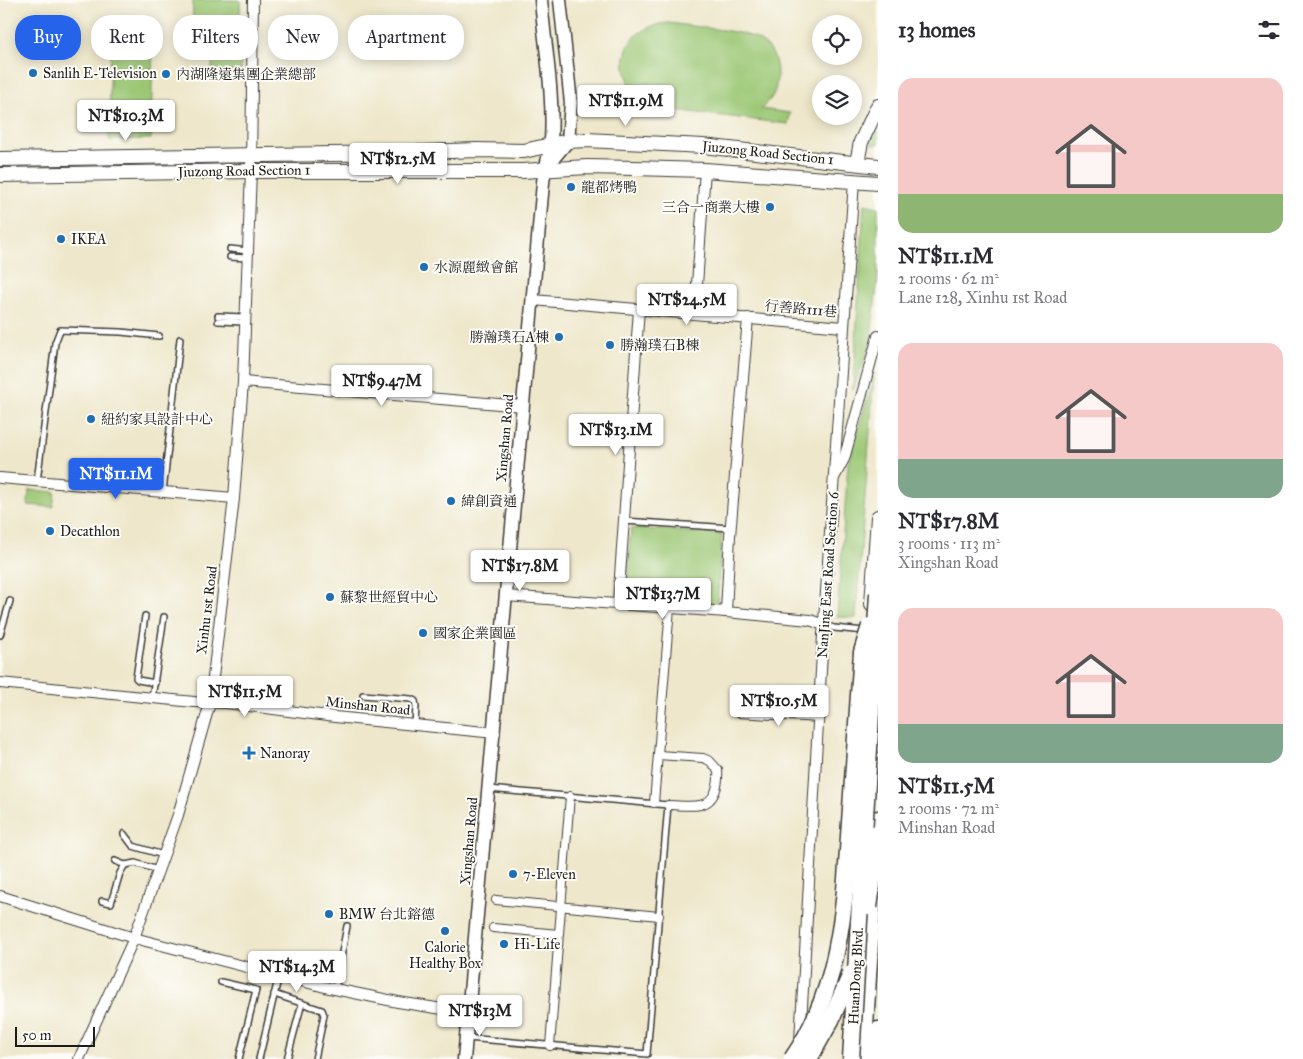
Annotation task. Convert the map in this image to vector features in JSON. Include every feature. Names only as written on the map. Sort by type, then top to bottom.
[{"type":"highway","points":[[791,1059],[816,1017],[837,950],[843,915],[862,652],[878,599]]},
{"type":"highway","name":"HuanDong Blvd.","points":[[850,1059],[878,599]]},
{"type":"highway","points":[[868,680],[878,698]]},
{"type":"highway","points":[[863,1059],[878,818]]},
{"type":"highway","points":[[809,1059],[831,1020],[847,985],[860,946],[869,907],[878,832]]},
{"type":"highway","points":[[876,1059],[878,1030]]},
{"type":"main road","points":[[857,163],[861,142],[878,106]]},
{"type":"main road","name":"Jiuzong Road Section 1","points":[[0,159],[402,153],[476,150],[524,151],[568,141],[587,140],[684,144],[878,166]]},
{"type":"main road","name":"Jiuzong Road Section 1","points":[[0,175],[251,171],[522,171],[633,168],[705,170],[878,183]]},
{"type":"main road","points":[[850,1059],[868,680],[874,632],[878,517]]},
{"type":"main road","points":[[791,1059],[801,1036]]},
{"type":"street","points":[[252,154],[253,0]]},
{"type":"street","name":"Xingshan Road","points":[[464,1059],[495,733],[544,169],[551,144],[552,104],[548,50],[540,0]]},
{"type":"street","points":[[544,169],[568,141],[571,103],[560,0]]},
{"type":"street","name":"Xinhu 1st Road","points":[[79,1059],[134,938],[178,815],[210,702],[234,498],[244,382],[252,154]]},
{"type":"street","points":[[696,314],[705,170]]},
{"type":"street","name":"NanJing East Road Section 6","points":[[800,1059],[824,625],[854,181]]},
{"type":"street","name":"行善路111巷","points":[[533,300],[843,327]]},
{"type":"street","points":[[618,604],[639,309]]},
{"type":"street","points":[[726,612],[748,318]]},
{"type":"street","points":[[834,478],[844,459],[878,336]]},
{"type":"street","points":[[244,382],[523,406]]},
{"type":"street","points":[[0,478],[234,498]]},
{"type":"street","points":[[506,596],[726,612],[810,620],[824,625]]},
{"type":"street","points":[[654,803],[670,608]]},
{"type":"street","name":"Minshan Road","points":[[0,683],[210,702],[495,733]]},
{"type":"street","points":[[739,712],[820,717]]},
{"type":"street","points":[[658,755],[704,758],[710,761],[718,770],[718,787],[712,797],[701,805],[668,805]]},
{"type":"street","points":[[550,1046],[570,796]]},
{"type":"street","points":[[0,896],[134,938],[334,989],[398,1002],[468,1013]]},
{"type":"street","points":[[496,900],[660,916]]},
{"type":"street","points":[[493,928],[559,934]]},
{"type":"lane","points":[[230,249],[248,254]]},
{"type":"lane","points":[[230,257],[248,254]]},
{"type":"lane","points":[[218,318],[245,320]]},
{"type":"lane","points":[[37,481],[55,343],[60,330],[121,332],[159,336]]},
{"type":"lane","points":[[163,492],[180,339]]},
{"type":"lane","points":[[624,521],[731,528]]},
{"type":"lane","points":[[0,635],[10,601]]},
{"type":"lane","points":[[145,616],[136,678],[155,683]]},
{"type":"lane","points":[[152,698],[164,617]]},
{"type":"lane","points":[[824,625],[834,628],[874,632]]},
{"type":"lane","points":[[362,695],[411,699],[415,701],[415,725]]},
{"type":"lane","points":[[466,1038],[646,1054],[660,916],[668,805],[489,789]]},
{"type":"lane","points":[[124,834],[133,846],[163,855]]},
{"type":"lane","points":[[115,861],[126,865],[135,864],[158,870]]},
{"type":"lane","points":[[102,901],[111,903],[120,873],[126,865]]},
{"type":"lane","points":[[334,989],[347,926]]},
{"type":"lane","points":[[259,1059],[279,975]]},
{"type":"lane","points":[[221,982],[256,990],[239,1059]]},
{"type":"lane","points":[[274,994],[324,1012],[315,1059]]},
{"type":"lane","points":[[287,1059],[302,1003]]},
{"type":"green space","points":[[193,0],[240,0],[240,15],[193,15]]},
{"type":"green space","points":[[669,23],[736,32],[747,35],[764,44],[771,51],[775,61],[777,79],[774,93],[761,109],[790,113],[788,124],[625,104],[626,95],[637,95],[629,83],[625,70],[625,59],[633,38],[642,31],[654,26]]},
{"type":"green space","points":[[111,60],[153,60],[151,139],[109,140]]},
{"type":"green space","points":[[212,60],[241,60],[241,71],[212,72]]},
{"type":"green space","points":[[878,119],[878,144],[873,145],[870,139]]},
{"type":"green space","points":[[864,204],[878,207],[878,276],[870,346],[853,389]]},
{"type":"green space","points":[[874,377],[856,618],[837,617],[848,464]]},
{"type":"green space","points":[[29,490],[55,492],[53,507],[28,505]]},
{"type":"green space","points":[[631,528],[722,534],[717,605],[626,599]]},
{"type":"place","name":"Sanlih E-Television","points":[[33,73]]},
{"type":"place","name":"內湖隆遠集團企業總部","points":[[166,74]]},
{"type":"place","name":"龍都烤鴨","points":[[571,187]]},
{"type":"place","name":"三合一商業大樓","points":[[770,207]]},
{"type":"place","name":"IKEA","points":[[61,239]]},
{"type":"place","name":"水源麗緻會館","points":[[424,267]]},
{"type":"place","name":"勝瀚璞石A棟","points":[[559,337]]},
{"type":"place","name":"勝瀚璞石B棟","points":[[610,345]]},
{"type":"place","name":"紐約家具設計中心","points":[[91,419]]},
{"type":"place","name":"緯創資通","points":[[451,501]]},
{"type":"place","name":"Decathlon","points":[[50,531]]},
{"type":"place","name":"蘇黎世經貿中心","points":[[330,597]]},
{"type":"place","name":"國家企業園區","points":[[423,633]]},
{"type":"place","name":"Nanoray","points":[[249,753]]},
{"type":"place","name":"7-Eleven","points":[[513,874]]},
{"type":"place","name":"BMW 台北鎔德","points":[[329,914]]},
{"type":"place","name":"Calorie Healthy Box","points":[[445,931]]},
{"type":"place","name":"Hi-Life","points":[[504,944]]}]
